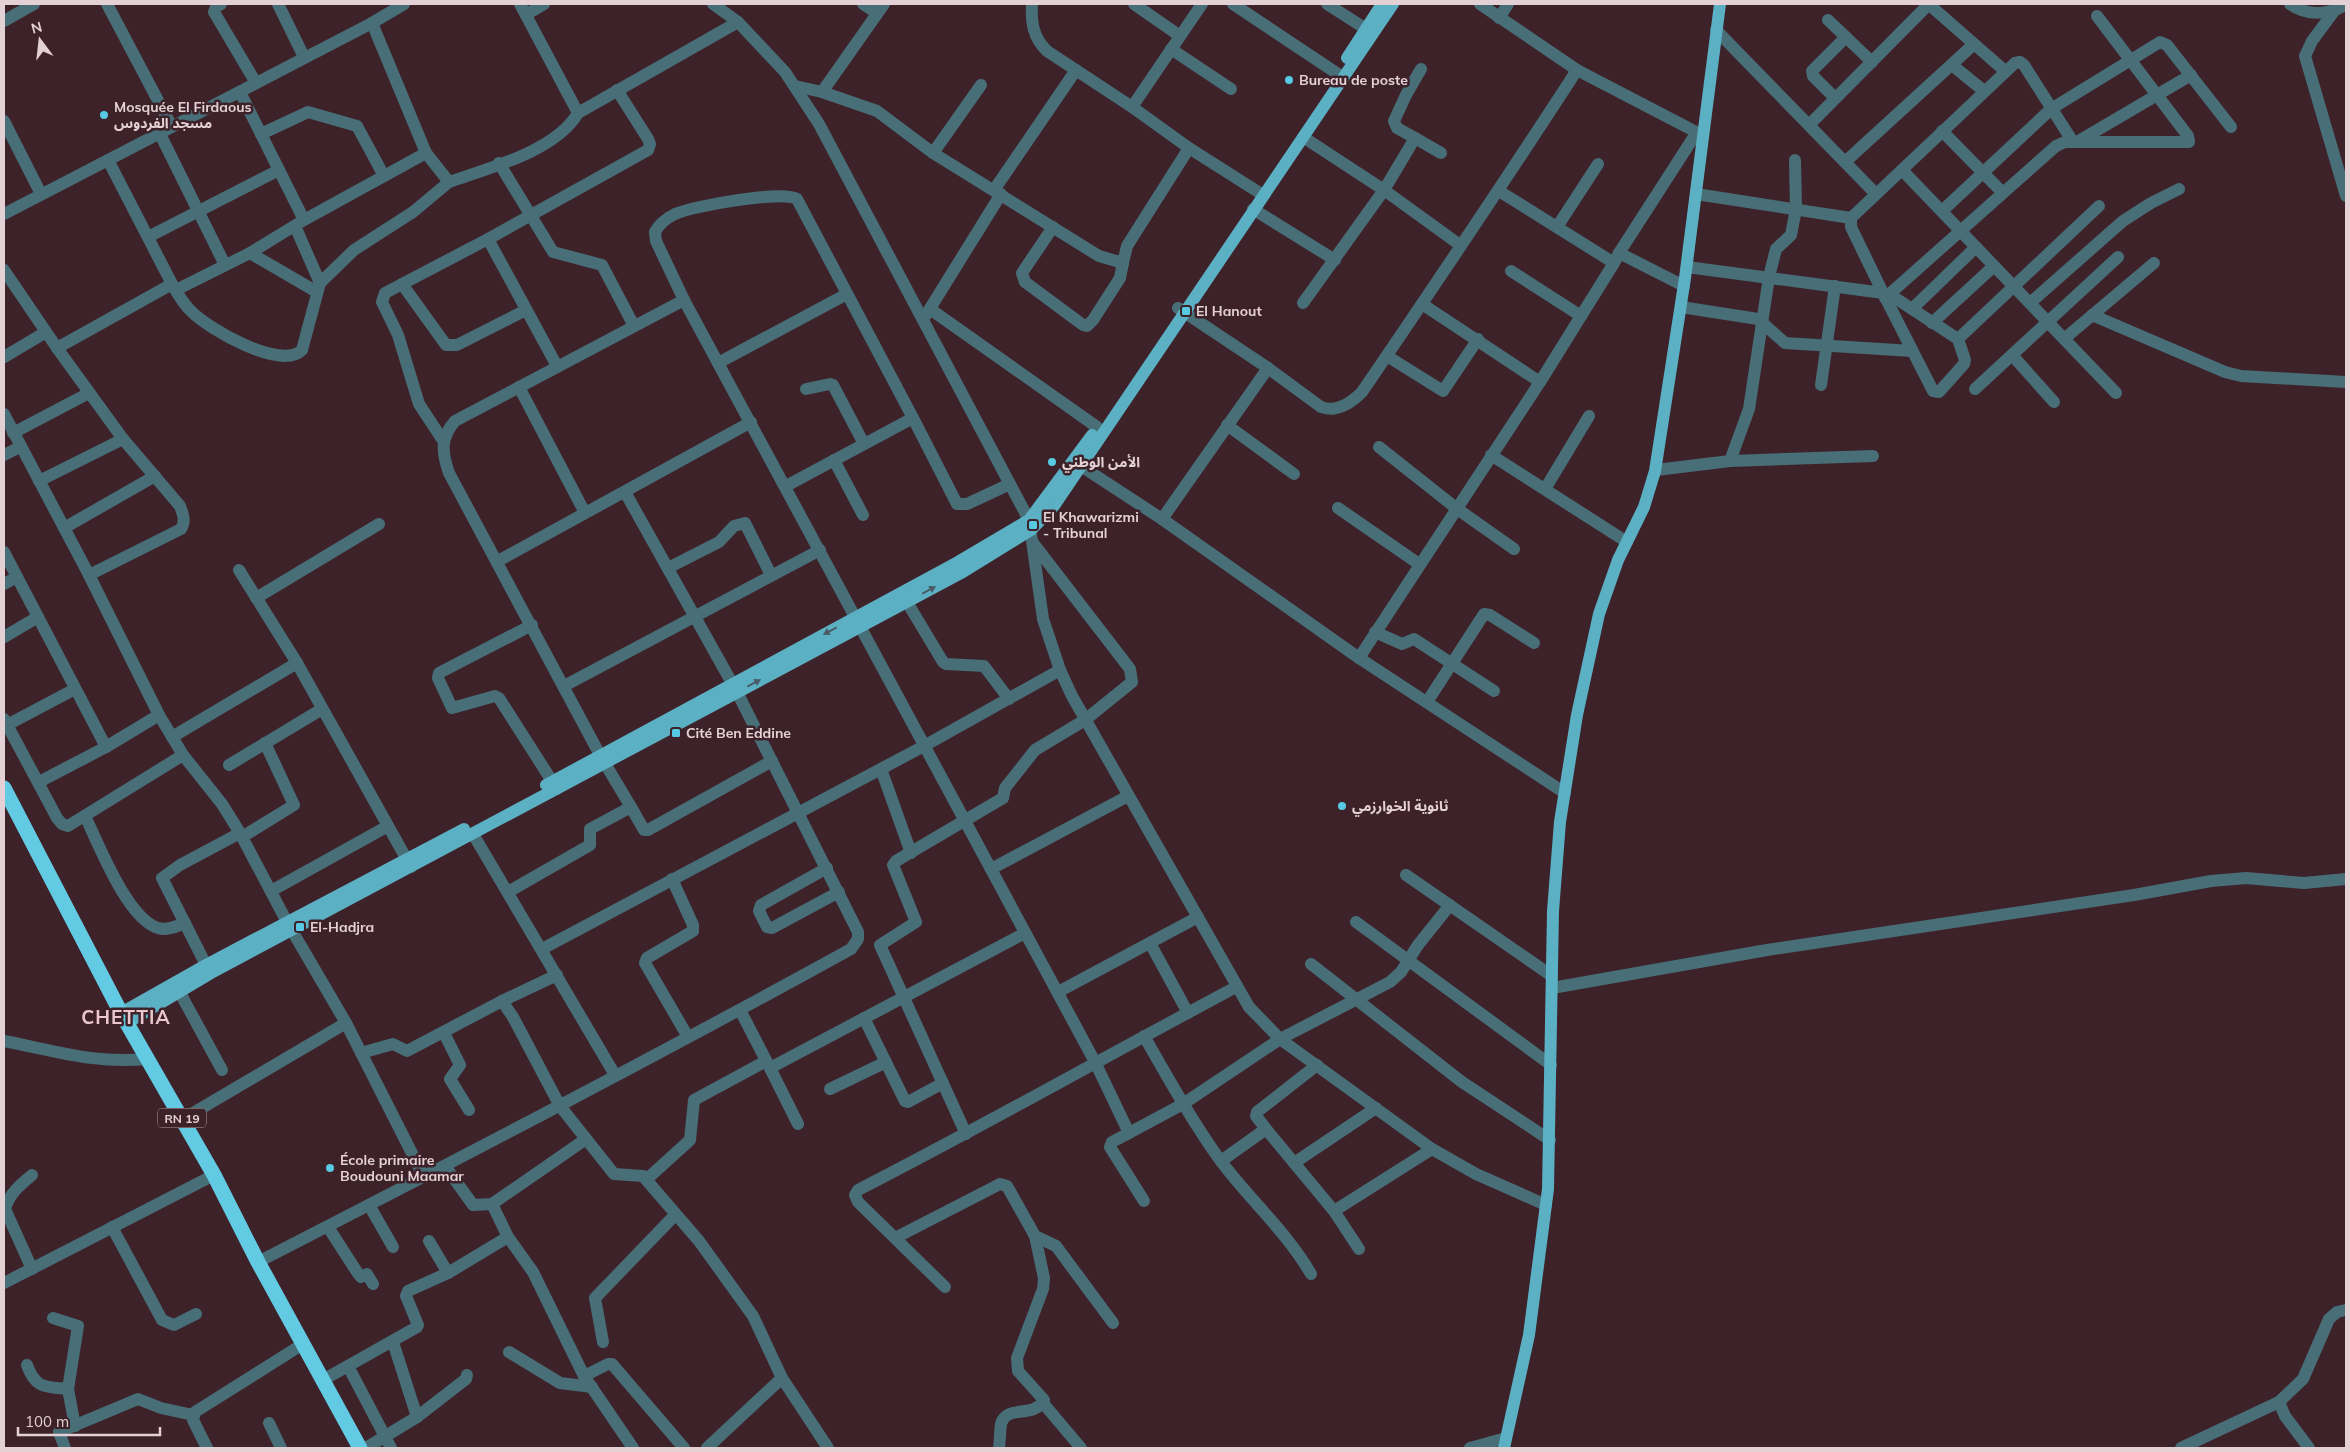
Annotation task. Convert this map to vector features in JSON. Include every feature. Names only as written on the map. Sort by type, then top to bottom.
[{"type":"highway","name":"RN 19","points":[[4,788],[124,1018],[214,1175],[258,1262],[360,1448]]},
{"type":"main road","points":[[857,623],[907,602],[963,572],[1030,525],[1097,427],[1182,311],[1253,209],[1259,193],[1303,137],[1382,4]]},
{"type":"main road","points":[[124,1018],[179,991],[290,926],[857,623],[1044,518],[1081,466],[1259,193],[1340,76],[1393,4]]},
{"type":"main road","points":[[1505,1443],[1529,1335],[1546,1205],[1550,1140],[1553,911],[1557,847],[1565,793],[1577,715],[1599,614],[1618,560],[1644,507],[1656,470],[1696,194],[1699,133],[1720,4]]},
{"type":"main road","points":[[409,863],[473,834],[554,785]]},
{"type":"main road","points":[[124,1018],[206,965],[290,926]]},
{"type":"street","points":[[4,21],[34,4]]},
{"type":"street","points":[[107,4],[171,125]]},
{"type":"street","points":[[222,4],[216,7],[214,12],[256,83]]},
{"type":"street","points":[[278,4],[304,57]]},
{"type":"street","points":[[4,214],[171,125],[240,92],[372,23],[404,4]]},
{"type":"street","points":[[544,4],[524,9],[578,113]]},
{"type":"street","points":[[713,4],[738,22],[786,72],[819,124],[926,314],[1030,525],[1042,619],[1060,670],[1085,720],[1236,987],[1250,1007],[1280,1039],[1432,1149],[1476,1174],[1546,1205]]},
{"type":"street","points":[[822,92],[880,8],[863,4]]},
{"type":"street","points":[[1032,4],[1031,19],[1039,43],[1189,148],[1259,193]]},
{"type":"street","points":[[1134,4],[1180,36]]},
{"type":"street","points":[[1132,107],[1202,4]]},
{"type":"street","points":[[1233,4],[1340,76]]},
{"type":"street","points":[[1327,4],[1366,29]]},
{"type":"street","points":[[1359,658],[1540,382],[1617,258],[1699,133],[1577,70],[1480,4]]},
{"type":"street","points":[[1499,18],[1508,4]]},
{"type":"street","points":[[1808,125],[1872,62],[1926,4],[2004,71]]},
{"type":"street","points":[[2290,4],[2307,14],[2340,8]]},
{"type":"street","points":[[2340,8],[2312,41],[2306,56],[2346,196]]},
{"type":"street","points":[[1886,295],[2049,150],[2066,142],[2189,142],[2188,136],[2097,16]]},
{"type":"street","points":[[1828,20],[1872,62]]},
{"type":"street","points":[[108,160],[174,287],[190,311],[223,336],[257,350],[287,356],[298,354],[302,350],[318,287],[354,250],[413,212],[449,182],[548,142],[565,130],[578,113],[738,22]]},
{"type":"street","points":[[372,23],[426,153],[449,182]]},
{"type":"street","points":[[1716,30],[1876,194]]},
{"type":"street","points":[[1836,98],[1813,76],[1812,71],[1846,37]]},
{"type":"street","points":[[1942,211],[2052,109],[2130,59],[2163,42],[2231,127]]},
{"type":"street","points":[[1845,162],[1974,44]]},
{"type":"street","points":[[1171,49],[1231,90]]},
{"type":"street","points":[[1850,218],[2004,71],[2015,63],[2020,62],[2075,142]]},
{"type":"street","points":[[1952,64],[1984,91]]},
{"type":"street","points":[[1421,69],[1406,95],[1394,122],[1398,128],[1441,154]]},
{"type":"street","points":[[926,314],[998,192],[1076,70]]},
{"type":"street","points":[[1182,311],[1268,368],[1321,407],[1338,409],[1352,401],[1362,392],[1387,356],[1460,245],[1499,191],[1577,70]]},
{"type":"street","points":[[2075,142],[2191,75]]},
{"type":"street","points":[[933,153],[981,85]]},
{"type":"street","points":[[795,86],[822,92],[876,111],[933,153],[1099,256],[1123,263]]},
{"type":"street","points":[[444,442],[419,404],[398,334],[382,302],[385,293],[488,239],[648,150],[650,144],[648,139],[617,90]]},
{"type":"street","points":[[240,92],[279,170],[299,223],[318,287]]},
{"type":"street","points":[[261,134],[308,112],[357,126],[384,176]]},
{"type":"street","points":[[4,121],[41,194]]},
{"type":"street","points":[[1942,131],[2002,192]]},
{"type":"street","points":[[159,132],[197,212],[225,265]]},
{"type":"street","points":[[1303,137],[1384,190],[1460,245]]},
{"type":"street","points":[[1303,303],[1384,190],[1415,138]]},
{"type":"street","points":[[1052,227],[1022,273],[1022,276],[1025,282],[1087,326],[1093,320],[1120,278],[1127,246],[1189,148]]},
{"type":"street","points":[[57,348],[174,287],[250,253],[299,223],[426,153]]},
{"type":"street","points":[[1730,461],[1749,409],[1769,278],[1778,247],[1791,235],[1796,210],[1795,160]]},
{"type":"street","points":[[499,163],[530,216],[555,253],[602,265],[634,326]]},
{"type":"street","points":[[1557,227],[1598,164]]},
{"type":"street","points":[[148,237],[279,170]]},
{"type":"street","points":[[1902,170],[2116,393]]},
{"type":"street","points":[[2030,303],[2122,221],[2179,189]]},
{"type":"street","points":[[1499,191],[1557,227],[1617,258],[1684,286]]},
{"type":"street","points":[[1696,194],[1850,218]]},
{"type":"street","points":[[1010,484],[967,504],[957,504],[797,199],[783,195],[685,210],[670,217],[657,228],[656,242],[684,300],[1058,992],[1129,1132]]},
{"type":"street","points":[[1958,339],[2099,206]]},
{"type":"street","points":[[1253,209],[1335,260]]},
{"type":"street","points":[[1686,267],[1835,286],[1886,295],[1958,339],[1964,364],[1939,392],[1933,391],[1912,351],[1886,295],[1852,227],[1850,218]]},
{"type":"street","points":[[488,239],[557,366]]},
{"type":"street","points":[[1912,310],[1976,246]]},
{"type":"street","points":[[250,253],[318,287]]},
{"type":"street","points":[[1975,390],[2118,257]]},
{"type":"street","points":[[2064,339],[2154,263]]},
{"type":"street","points":[[1932,323],[1994,266]]},
{"type":"street","points":[[4,270],[57,348],[123,439],[180,506],[184,518],[181,529],[89,575]]},
{"type":"street","points":[[1511,271],[1581,316]]},
{"type":"street","points":[[402,284],[446,345],[450,346],[457,345],[526,310]]},
{"type":"street","points":[[1821,385],[1835,286]]},
{"type":"street","points":[[718,363],[847,294]]},
{"type":"street","points":[[684,300],[455,421],[448,429],[442,448],[449,473],[603,759],[644,830],[648,830],[772,761]]},
{"type":"street","points":[[1422,304],[1478,339],[1540,382]]},
{"type":"street","points":[[1681,307],[1762,320],[1785,343],[1912,351]]},
{"type":"street","points":[[926,314],[1097,427]]},
{"type":"street","points":[[2092,315],[2225,372],[2241,376],[2346,382]]},
{"type":"street","points":[[4,357],[46,332]]},
{"type":"street","points":[[1387,356],[1443,392],[1478,339]]},
{"type":"street","points":[[2012,355],[2054,402]]},
{"type":"street","points":[[1162,519],[1268,368]]},
{"type":"street","points":[[806,389],[833,385],[864,444]]},
{"type":"street","points":[[519,387],[585,513]]},
{"type":"street","points":[[13,433],[89,393]]},
{"type":"street","points":[[4,414],[89,575],[158,715],[183,755],[222,804],[241,835],[346,1024],[424,1177]]},
{"type":"street","points":[[1545,489],[1589,416]]},
{"type":"street","points":[[786,486],[913,418]]},
{"type":"street","points":[[498,561],[751,422]]},
{"type":"street","points":[[1227,425],[1294,474]]},
{"type":"street","points":[[39,481],[123,439]]},
{"type":"street","points":[[4,455],[20,446]]},
{"type":"street","points":[[1379,447],[1456,508],[1514,549]]},
{"type":"street","points":[[1491,455],[1627,542]]},
{"type":"street","points":[[1656,470],[1730,461],[1873,456]]},
{"type":"street","points":[[834,460],[863,515]]},
{"type":"street","points":[[1081,466],[1162,519],[1359,658],[1565,793]]},
{"type":"street","points":[[64,528],[155,476]]},
{"type":"street","points":[[258,1262],[560,1106],[740,1010],[855,944],[858,932],[799,812],[734,688],[625,492]]},
{"type":"street","points":[[1338,508],[1419,564]]},
{"type":"street","points":[[668,568],[718,542],[734,526],[745,523],[771,575]]},
{"type":"street","points":[[256,598],[379,524]]},
{"type":"street","points":[[966,1134],[880,944],[916,924],[893,865],[911,852],[1003,798],[1005,788],[1035,750],[1085,720],[1132,682],[1132,674],[1033,543]]},
{"type":"street","points":[[564,686],[694,615],[820,550]]},
{"type":"street","points":[[4,552],[106,747]]},
{"type":"street","points":[[238,570],[297,663],[409,863]]},
{"type":"street","points":[[4,584],[17,577]]},
{"type":"street","points":[[907,602],[943,662],[946,664],[984,666],[1008,699]]},
{"type":"street","points":[[1427,702],[1481,616],[1486,613],[1534,643]]},
{"type":"street","points":[[4,637],[38,617]]},
{"type":"street","points":[[532,626],[439,673],[438,678],[452,708],[495,696],[499,698],[554,785]]},
{"type":"street","points":[[1375,632],[1402,644],[1414,639],[1494,691]]},
{"type":"street","points":[[172,737],[297,663]]},
{"type":"street","points":[[542,949],[924,746],[1060,670]]},
{"type":"street","points":[[75,689],[5,722],[62,824],[68,826],[183,755]]},
{"type":"street","points":[[229,765],[322,709]]},
{"type":"street","points":[[39,782],[106,747],[158,715]]},
{"type":"street","points":[[206,965],[162,880],[163,876],[180,865],[241,835],[294,805],[265,743]]},
{"type":"street","points":[[881,769],[911,852]]},
{"type":"street","points":[[991,869],[1128,796]]},
{"type":"street","points":[[508,892],[590,845],[590,829],[631,806]]},
{"type":"street","points":[[85,816],[128,902],[138,914],[158,928],[171,928],[185,924]]},
{"type":"street","points":[[271,892],[388,826]]},
{"type":"street","points":[[473,834],[615,1075]]},
{"type":"street","points":[[827,868],[761,905],[759,911],[767,927],[772,928],[839,892]]},
{"type":"street","points":[[1406,875],[1450,905],[1552,982],[2134,895],[2210,881],[2246,878],[2304,884],[2346,879]]},
{"type":"street","points":[[672,880],[694,925],[693,931],[647,958],[645,963],[688,1037]]},
{"type":"street","points":[[1144,1201],[1110,1147],[1112,1142],[1183,1104],[1280,1039],[1357,1000],[1395,978],[1450,905]]},
{"type":"street","points":[[1058,992],[1198,917]]},
{"type":"street","points":[[1356,922],[1551,1065]]},
{"type":"street","points":[[648,1179],[690,1140],[694,1100],[864,1018],[1025,933]]},
{"type":"street","points":[[1150,943],[1188,1012]]},
{"type":"street","points":[[1311,964],[1462,1082],[1550,1140]]},
{"type":"street","points":[[361,1053],[393,1044],[407,1051],[557,974]]},
{"type":"street","points":[[945,1287],[858,1202],[855,1198],[856,1192],[1236,987]]},
{"type":"street","points":[[179,991],[222,1070]]},
{"type":"street","points":[[502,1001],[513,1017],[560,1106],[614,1174],[639,1174],[648,1179],[675,1215],[698,1241],[752,1316],[782,1378],[828,1448]]},
{"type":"street","points":[[740,1010],[798,1124]]},
{"type":"street","points":[[864,1018],[905,1101],[908,1102],[943,1083]]},
{"type":"street","points":[[183,1119],[346,1024]]},
{"type":"street","points":[[444,1033],[460,1066],[450,1079],[470,1110]]},
{"type":"street","points":[[1144,1036],[1183,1104],[1221,1161],[1299,1253],[1311,1274]]},
{"type":"street","points":[[4,1042],[87,1060],[122,1062],[148,1059]]},
{"type":"street","points":[[830,1089],[886,1062]]},
{"type":"street","points":[[1317,1065],[1257,1112],[1256,1116],[1334,1211],[1359,1249]]},
{"type":"street","points":[[1294,1163],[1376,1108]]},
{"type":"street","points":[[1221,1161],[1266,1129]]},
{"type":"street","points":[[444,1166],[474,1205],[492,1204],[586,1139]]},
{"type":"street","points":[[1334,1211],[1432,1149]]},
{"type":"street","points":[[32,1175],[18,1187],[7,1201],[5,1209],[32,1269]]},
{"type":"street","points":[[4,1283],[214,1175]]},
{"type":"street","points":[[895,1238],[1000,1184],[1007,1186],[1035,1236],[1044,1284],[1017,1358],[1018,1371],[1041,1395],[1043,1403],[1081,1448]]},
{"type":"street","points":[[492,1204],[508,1237],[533,1272],[584,1376],[633,1448]]},
{"type":"street","points":[[369,1205],[393,1247]]},
{"type":"street","points":[[603,1342],[595,1298],[675,1215]]},
{"type":"street","points":[[328,1227],[357,1272],[361,1277],[367,1274],[373,1284]]},
{"type":"street","points":[[112,1228],[162,1320],[174,1325],[196,1314]]},
{"type":"street","points":[[1035,1236],[1056,1246],[1114,1323]]},
{"type":"street","points":[[323,1380],[393,1342],[418,1325],[406,1293],[448,1273],[508,1237]]},
{"type":"street","points":[[429,1241],[448,1273]]},
{"type":"street","points":[[2181,1448],[2279,1402],[2302,1380],[2330,1319],[2337,1312],[2346,1310]]},
{"type":"street","points":[[53,1318],[75,1323],[78,1326],[68,1390],[75,1426]]},
{"type":"street","points":[[393,1342],[417,1418]]},
{"type":"street","points":[[194,1415],[209,1402],[303,1344]]},
{"type":"street","points":[[509,1352],[560,1383],[592,1387]]},
{"type":"street","points":[[584,1376],[608,1364],[612,1364],[684,1448]]},
{"type":"street","points":[[27,1365],[32,1378],[43,1387],[68,1390]]},
{"type":"street","points":[[348,1366],[391,1448]]},
{"type":"street","points":[[366,1448],[417,1418],[466,1379],[468,1375]]},
{"type":"street","points":[[711,1447],[782,1378]]},
{"type":"street","points":[[65,1448],[59,1432],[138,1399],[161,1408],[194,1415]]},
{"type":"street","points":[[2279,1402],[2286,1416],[2309,1448]]},
{"type":"street","points":[[999,1448],[1001,1424],[1005,1417],[1013,1412],[1030,1411],[1043,1403]]},
{"type":"street","points":[[194,1415],[195,1425],[207,1448]]},
{"type":"street","points":[[269,1423],[281,1448]]},
{"type":"street","points":[[1470,1448],[1505,1443]]},
{"type":"place","name":"Bureau de poste","points":[[1289,80]]},
{"type":"place","name":"Mosquée El Firdaous مسجد الفردوس","points":[[104,115]]},
{"type":"place","name":"El Hanout","points":[[1186,311]]},
{"type":"place","name":"الأمن الوطني","points":[[1052,462]]},
{"type":"place","name":"El Khawarizmi - Tribunal","points":[[1033,525]]},
{"type":"place","name":"Cité Ben Eddine","points":[[676,733]]},
{"type":"place","name":"ثانوية الخوارزمي","points":[[1342,806]]},
{"type":"place","name":"El-Hadjra","points":[[300,927]]},
{"type":"place","name":"École primaire Boudouni Maamar","points":[[330,1168]]},
{"type":"district","name":"CHETTIA","points":[[126,1017]]}]
